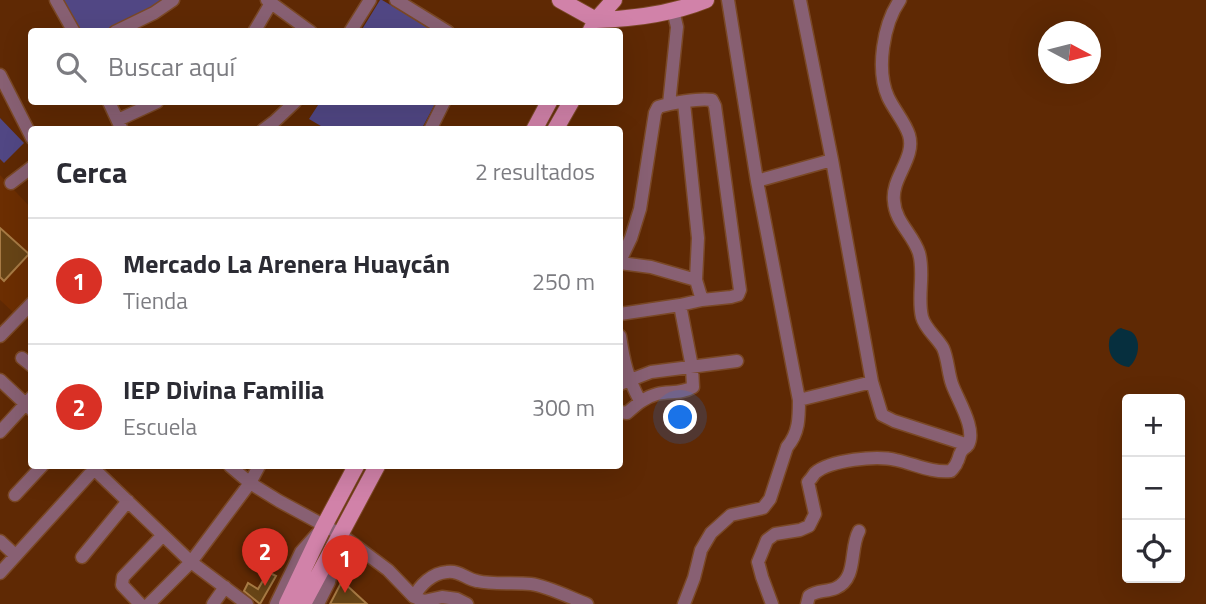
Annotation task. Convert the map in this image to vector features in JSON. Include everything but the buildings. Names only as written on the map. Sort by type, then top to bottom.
[{"type":"main road","points":[[560,0],[593,26],[618,25],[706,0]]},
{"type":"main road","points":[[593,26],[616,0]]},
{"type":"main road","points":[[616,0],[618,25]]},
{"type":"main road","points":[[536,126],[547,105]]},
{"type":"main road","points":[[557,126],[569,105]]},
{"type":"main road","points":[[287,604],[354,469]]},
{"type":"main road","points":[[303,604],[375,469]]},
{"type":"street","points":[[55,0],[72,28]]},
{"type":"street","points":[[123,28],[173,0]]},
{"type":"street","points":[[352,28],[370,0]]},
{"type":"street","points":[[396,0],[442,28]]},
{"type":"street","points":[[684,604],[710,533],[731,515],[763,508],[770,499],[787,447],[799,427],[799,400],[757,181],[728,0]]},
{"type":"street","points":[[800,0],[872,382],[882,415],[968,445]]},
{"type":"street","points":[[772,604],[758,562],[767,540],[775,534],[809,526],[815,514],[808,482],[816,472],[863,458],[879,457],[941,472],[951,471],[958,462],[961,451],[968,445],[970,433],[967,420],[952,385],[943,348],[923,319],[919,253],[895,213],[895,187],[910,150],[909,136],[887,95],[882,64],[887,31],[894,8],[900,0]]},
{"type":"street","points":[[257,28],[269,1],[306,28]]},
{"type":"street","points":[[669,104],[677,27],[673,10]]},
{"type":"street","points":[[0,75],[28,130]]},
{"type":"street","points":[[623,255],[640,209],[658,107],[712,100],[740,290],[738,295],[623,314]]},
{"type":"street","points":[[684,103],[698,238],[696,279],[702,300]]},
{"type":"street","points":[[110,105],[120,125],[152,105]]},
{"type":"street","points":[[268,126],[292,105]]},
{"type":"street","points":[[432,126],[442,105]]},
{"type":"street","points":[[757,181],[832,160]]},
{"type":"street","points":[[11,183],[28,170]]},
{"type":"street","points":[[623,262],[696,279]]},
{"type":"street","points":[[623,412],[627,413],[640,401],[657,394],[685,392],[692,387],[692,367],[680,305]]},
{"type":"street","points":[[0,335],[28,307]]},
{"type":"street","points":[[624,382],[651,372],[737,361]]},
{"type":"street","points":[[623,362],[624,382],[640,401]]},
{"type":"street","points":[[0,380],[28,403]]},
{"type":"street","points":[[799,400],[872,382]]},
{"type":"street","points":[[0,432],[28,405]]},
{"type":"street","points":[[15,495],[39,469]]},
{"type":"street","points":[[0,573],[91,469]]},
{"type":"street","points":[[97,469],[191,562],[247,604]]},
{"type":"street","points":[[234,469],[250,483],[340,534],[388,570],[414,597],[424,601],[442,597],[457,599],[467,604]]},
{"type":"street","points":[[149,604],[191,562],[250,483],[257,469]]},
{"type":"street","points":[[82,557],[128,501]]},
{"type":"street","points":[[276,604],[301,552],[324,526]]},
{"type":"street","points":[[807,604],[813,593],[837,587],[846,580],[851,571],[855,538],[859,531]]},
{"type":"street","points":[[317,604],[329,582],[340,534]]},
{"type":"street","points":[[140,604],[125,589],[122,584],[123,577],[163,535]]},
{"type":"street","points":[[0,541],[15,555]]},
{"type":"street","points":[[414,597],[423,584],[447,571],[458,572],[481,582],[533,584],[587,604]]},
{"type":"street","points":[[213,604],[225,587]]},
{"type":"shaded area","points":[[60,0],[165,0],[113,28],[76,28]]},
{"type":"shaded area","points":[[382,0],[430,28],[363,28]]},
{"type":"shaded area","points":[[318,105],[434,105],[423,126],[321,126],[309,119]]},
{"type":"shaded area","points":[[0,118],[24,143],[4,163],[0,159]]},
{"type":"shaded area","points":[[0,175],[28,205],[28,299],[15,314],[0,300]]},
{"type":"water","points":[[1121,328],[1132,332],[1137,341],[1137,356],[1129,367],[1119,364],[1110,353],[1110,337]]},
{"type":"place","name":"IEP Divina Familia","points":[[265,586]]},
{"type":"place","name":"Mercado La Arenera Huaycán","points":[[345,593]]}]
